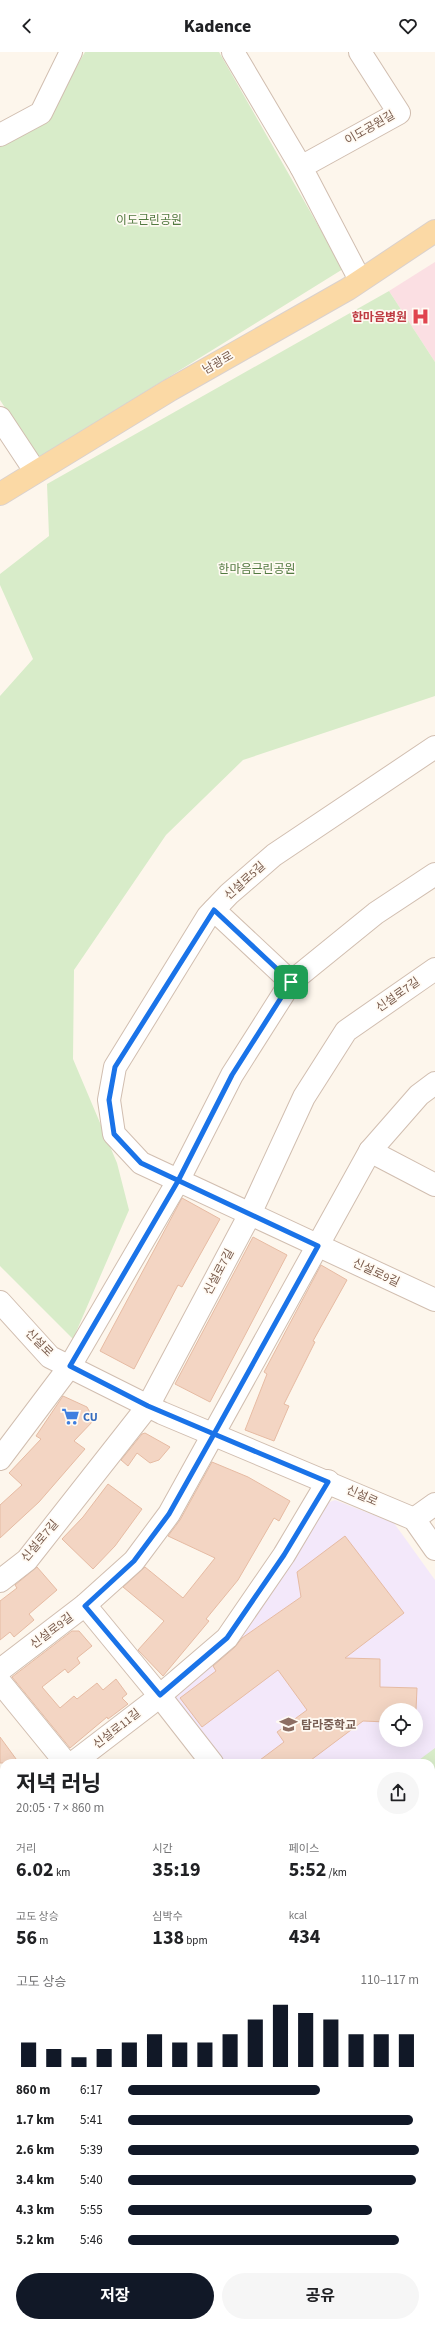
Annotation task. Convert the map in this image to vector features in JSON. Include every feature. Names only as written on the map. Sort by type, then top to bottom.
[{"type":"main road","name":"남광로","points":[[0,494],[360,280],[435,231]]},
{"type":"street","points":[[0,135],[41,113],[71,52]]},
{"type":"street","points":[[233,52],[301,167],[360,280]]},
{"type":"street","name":"이도공원길","points":[[301,167],[400,113],[360,52]]},
{"type":"street","points":[[0,418],[35,472]]},
{"type":"street","name":"신설로5길","points":[[178,1181],[141,1163],[114,1134],[109,1100],[115,1067],[214,910],[229,894],[274,855],[435,747]]},
{"type":"street","points":[[0,1459],[70,1366],[178,1181],[232,1075],[291,982],[371,917],[435,874]]},
{"type":"street","points":[[214,910],[291,982]]},
{"type":"street","name":"신설로7길","points":[[0,1581],[26,1560],[148,1406],[250,1214],[304,1097],[346,1031],[435,969]]},
{"type":"street","name":"신설로9길","points":[[0,1670],[85,1606],[134,1561],[165,1520],[370,1151],[418,1095],[435,1083]]},
{"type":"street","points":[[370,1151],[435,1185]]},
{"type":"street","name":"신설로9길","points":[[178,1181],[435,1300]]},
{"type":"street","name":"신설로","points":[[0,1302],[50,1357],[148,1406],[414,1519]]},
{"type":"street","name":"신설로11길","points":[[78,1759],[160,1695],[227,1638],[284,1555],[328,1482]]},
{"type":"street","points":[[435,1504],[414,1519],[435,1549]]},
{"type":"street","points":[[85,1606],[160,1695],[209,1759]]},
{"type":"street","points":[[0,1682],[63,1759]]},
{"type":"shaded area","name":"한마음병원","points":[[435,262],[435,362],[389,291]]},
{"type":"shaded area","name":"탐라중학교","points":[[335,1500],[394,1523],[435,1580],[435,1759],[216,1759],[167,1696],[327,1503]]},
{"type":"green space","name":"이도근린공원","points":[[85,52],[219,52],[343,269],[38,458],[0,400],[0,143],[47,117]]},
{"type":"green space","name":"한마음근린공원","points":[[389,291],[435,362],[435,696],[243,760],[166,835],[74,970],[73,1059],[117,1163],[129,1210],[73,1339],[0,1266],[0,696],[33,659],[0,585],[0,574],[49,536],[47,484]]},
{"type":"green space","points":[[435,1748],[435,1759],[420,1759]]},
{"type":"building","points":[[182,1198],[220,1219],[182,1287],[178,1285],[134,1369],[100,1351]]},
{"type":"building","points":[[253,1237],[287,1255],[210,1402],[175,1384]]},
{"type":"building","points":[[321,1265],[347,1280],[313,1341],[315,1342],[284,1404],[289,1406],[274,1441],[245,1430],[267,1374],[264,1372]]},
{"type":"building","points":[[63,1396],[87,1407],[94,1420],[74,1441],[85,1449],[39,1502],[0,1538],[0,1505],[22,1485],[9,1473],[41,1439],[36,1436]]},
{"type":"building","points":[[145,1433],[170,1447],[159,1460],[150,1463],[137,1453],[128,1466],[121,1460],[142,1434]]},
{"type":"building","points":[[212,1462],[248,1477],[290,1501],[279,1521],[274,1518],[238,1580],[206,1619],[209,1621],[163,1676],[138,1650],[164,1621],[123,1587],[145,1567],[183,1598],[215,1558],[168,1536],[180,1520]]},
{"type":"building","points":[[108,1484],[142,1509],[115,1546],[93,1569],[62,1539],[83,1517]]},
{"type":"building","points":[[345,1536],[404,1613],[345,1658],[380,1659],[380,1687],[417,1688],[416,1703],[379,1703],[379,1722],[363,1721],[312,1759],[261,1759],[284,1742],[277,1732],[307,1710],[278,1670],[202,1727],[180,1698],[216,1671],[213,1666],[235,1647],[242,1638],[301,1597],[297,1572]]},
{"type":"building","points":[[37,1567],[57,1590],[29,1614],[34,1620],[14,1637],[10,1632],[0,1640],[0,1601],[17,1588],[15,1585]]},
{"type":"building","points":[[72,1631],[79,1631],[92,1646],[77,1658],[80,1663],[68,1673],[65,1669],[42,1687],[60,1708],[74,1696],[77,1699],[97,1683],[103,1690],[116,1679],[127,1694],[122,1698],[128,1704],[108,1719],[107,1717],[70,1748],[12,1677]]},
{"type":"building","points":[[0,1737],[16,1759],[0,1759]]},
{"type":"place","name":"한마음병원","points":[[420,317]]},
{"type":"place","name":"CU","points":[[70,1417]]},
{"type":"place","name":"탐라중학교","points":[[288,1725]]},
{"type":"route","points":[[291,982],[214,910],[208,916],[115,1067],[109,1100],[114,1134],[141,1163],[178,1181],[318,1246],[214,1434],[328,1482],[284,1555],[227,1638],[160,1695],[85,1606],[134,1561],[169,1514],[214,1434],[162,1413],[70,1366],[178,1181],[232,1075],[291,982]]}]
